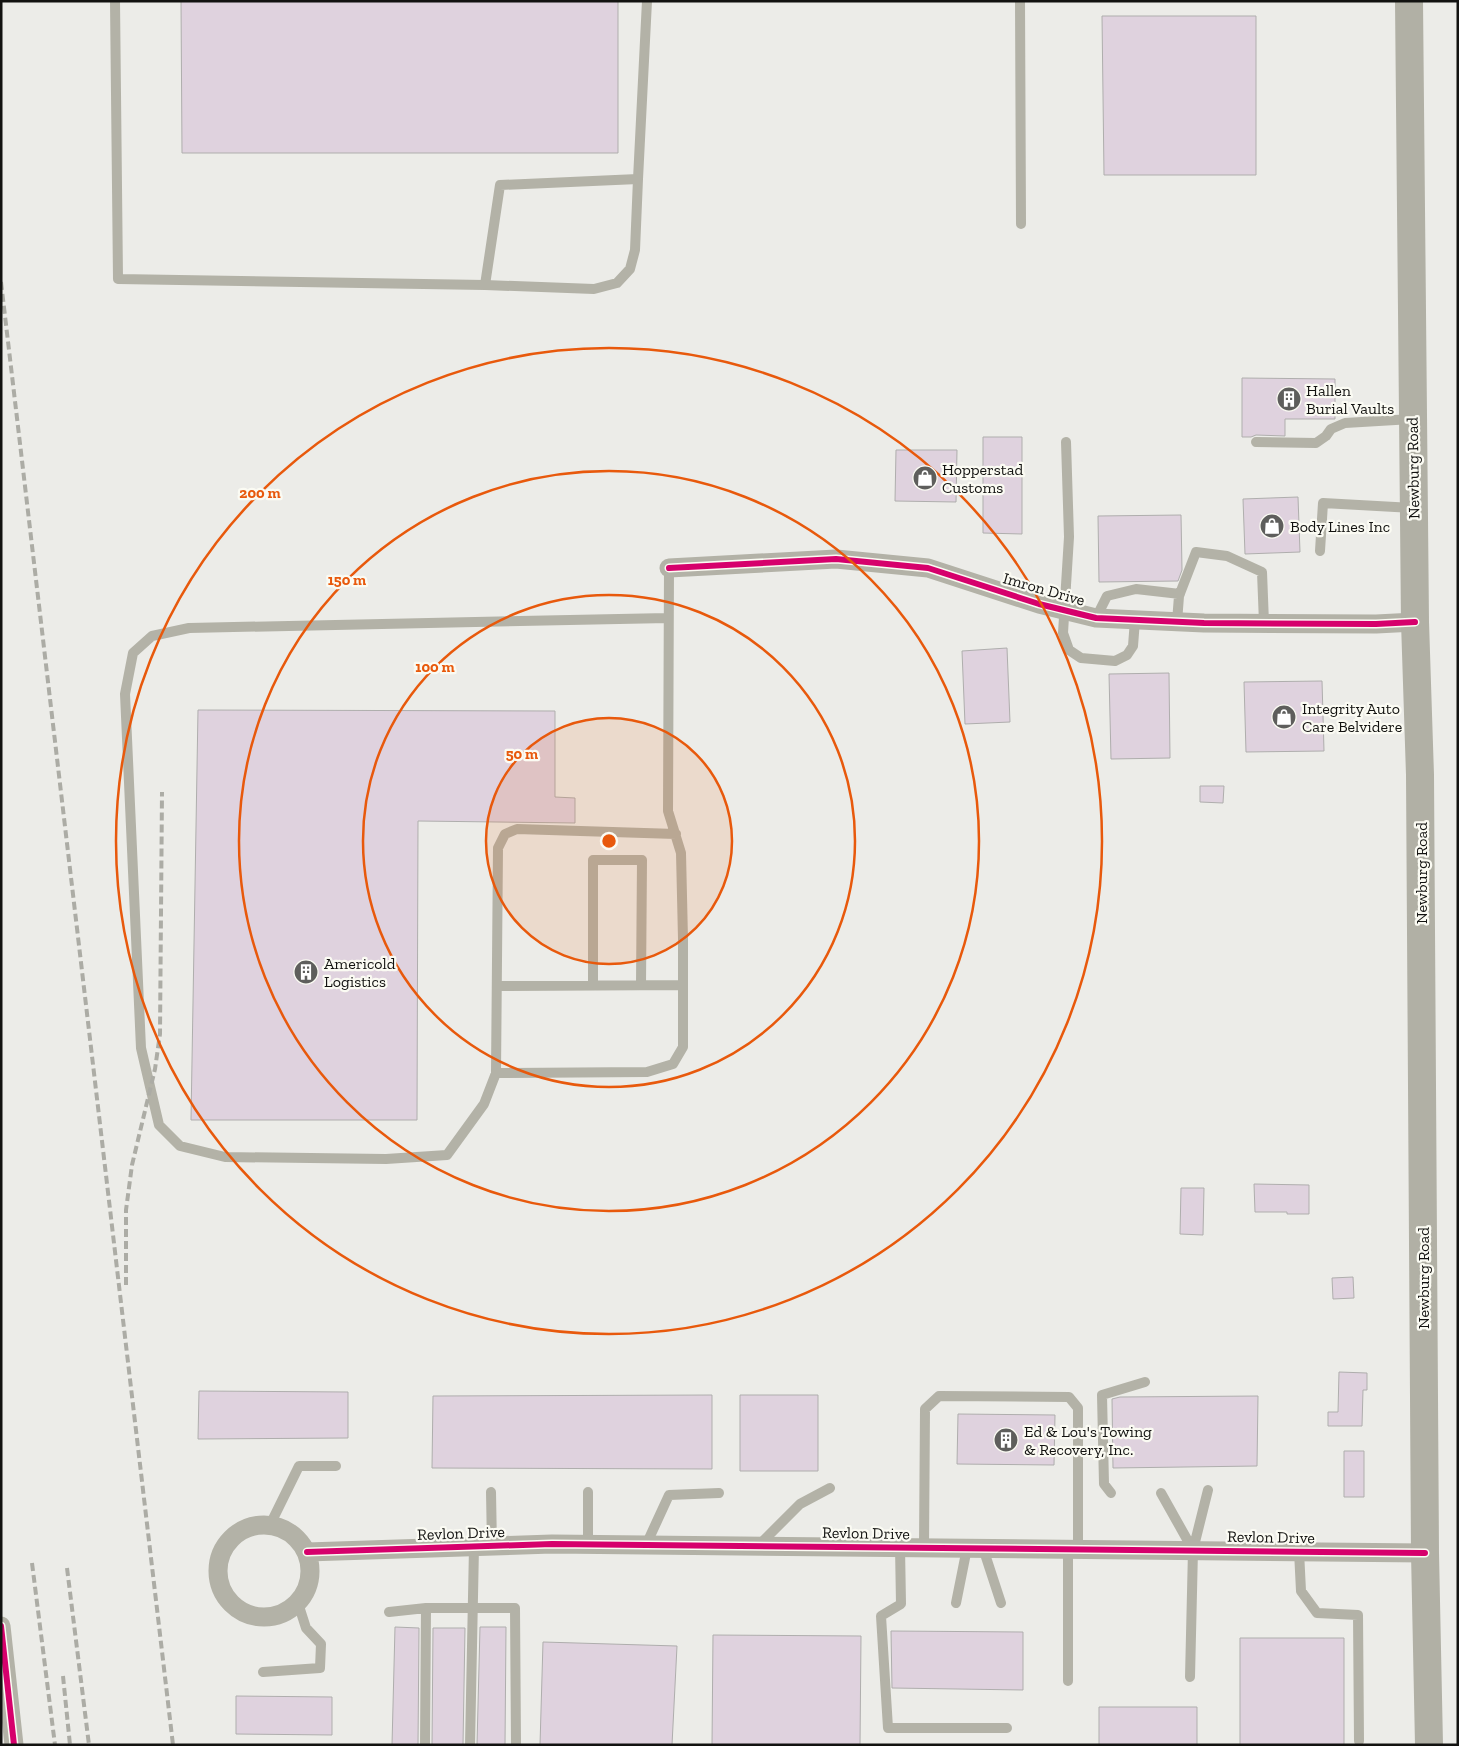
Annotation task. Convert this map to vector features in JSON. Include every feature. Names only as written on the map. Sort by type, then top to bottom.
[{"type":"main road","name":"Newburg Road","points":[[1409,1],[1415,622],[1420,784],[1425,1554],[1429,1745]]},
{"type":"street","name":"Imron Drive","points":[[669,568],[836,559],[928,568],[1039,604],[1096,618],[1177,622],[1376,624],[1415,622]]},
{"type":"street","points":[[257,1525],[270,1525],[286,1530],[298,1539],[307,1552],[311,1566],[306,1592],[288,1612],[261,1618],[248,1615],[236,1608],[227,1599],[220,1587],[219,1560],[224,1547],[244,1529],[257,1525]]},
{"type":"street","name":"Revlon Drive","points":[[307,1552],[552,1544],[646,1544],[1425,1554]]},
{"type":"street","points":[[1,1626],[14,1745]]},
{"type":"lane","points":[[115,1],[118,279],[485,285],[594,289],[618,283],[630,269],[635,250],[646,1]]},
{"type":"lane","points":[[1020,1],[1021,224]]},
{"type":"lane","points":[[485,285],[500,185],[638,179]]},
{"type":"lane","points":[[1256,442],[1316,443],[1326,436],[1332,428],[1345,423],[1413,419]]},
{"type":"lane","points":[[1066,442],[1069,537],[1063,633],[1069,650],[1081,658],[1116,661],[1127,655],[1133,646],[1135,620]]},
{"type":"lane","points":[[1320,551],[1323,503],[1414,508]]},
{"type":"lane","points":[[1177,622],[1180,594],[1196,552],[1227,556],[1262,572],[1264,623]]},
{"type":"lane","points":[[496,1073],[647,1072],[673,1064],[683,1047],[681,853],[668,811],[669,568]]},
{"type":"lane","points":[[1096,618],[1107,596],[1136,589],[1180,594]]},
{"type":"lane","points":[[668,618],[189,628],[152,636],[133,653],[125,694],[141,1048],[159,1124],[180,1146],[225,1157],[386,1159],[448,1155],[484,1104],[496,1073],[498,848],[505,834],[517,829],[676,834]]},
{"type":"lane","points":[[593,985],[593,860],[642,860],[641,985]]},
{"type":"lane","points":[[497,986],[683,985]]},
{"type":"lane","points":[[1111,1493],[1104,1484],[1102,1395],[1145,1382]]},
{"type":"lane","points":[[924,1547],[926,1409],[940,1396],[1069,1397],[1078,1408],[1068,1681]]},
{"type":"lane","points":[[270,1525],[299,1466],[336,1466]]},
{"type":"lane","points":[[758,1546],[800,1504],[830,1488]]},
{"type":"lane","points":[[1190,1676],[1193,1550],[1208,1490]]},
{"type":"lane","points":[[470,1745],[473,1608],[491,1492]]},
{"type":"lane","points":[[588,1492],[588,1544]]},
{"type":"lane","points":[[646,1544],[669,1495],[719,1493]]},
{"type":"lane","points":[[1161,1493],[1193,1550]]},
{"type":"lane","points":[[900,1547],[901,1604],[881,1616],[888,1728],[1007,1728]]},
{"type":"lane","points":[[956,1603],[975,1548]]},
{"type":"lane","points":[[975,1548],[1001,1603]]},
{"type":"lane","points":[[1300,1551],[1301,1591],[1317,1613],[1358,1615],[1359,1741]]},
{"type":"lane","points":[[263,1672],[320,1668],[321,1644],[306,1628],[298,1603]]},
{"type":"lane","points":[[425,1745],[426,1608]]},
{"type":"lane","points":[[390,1612],[426,1608],[515,1608],[516,1745]]},
{"type":"building","points":[[181,1],[618,1],[618,153],[182,153]]},
{"type":"building","points":[[1102,16],[1256,16],[1256,175],[1104,175]]},
{"type":"building","name":"Hallen Burial Vaults","points":[[1242,378],[1335,379],[1335,419],[1285,419],[1285,436],[1256,435],[1242,437]]},
{"type":"building","points":[[983,437],[1022,437],[1022,534],[983,533]]},
{"type":"building","points":[[896,450],[957,450],[956,502],[895,501]]},
{"type":"building","name":"Body Lines Inc","points":[[1298,497],[1300,552],[1245,554],[1243,499]]},
{"type":"building","points":[[1181,515],[1182,570],[1178,581],[1099,582],[1098,516]]},
{"type":"building","points":[[1007,648],[1010,722],[965,724],[962,651]]},
{"type":"building","points":[[1169,673],[1170,758],[1111,759],[1109,674]]},
{"type":"building","name":"Integrity Auto Care Belvidere","points":[[1322,681],[1324,751],[1246,752],[1244,682]]},
{"type":"building","name":"Americold Logistics","points":[[198,710],[555,711],[555,797],[575,798],[575,823],[418,821],[417,1120],[191,1120]]},
{"type":"building","points":[[1200,786],[1224,786],[1223,803],[1200,802]]},
{"type":"building","points":[[1254,1184],[1309,1185],[1309,1214],[1255,1212]]},
{"type":"building","points":[[1181,1188],[1204,1188],[1203,1235],[1180,1234]]},
{"type":"building","points":[[1353,1277],[1354,1298],[1333,1299],[1332,1278]]},
{"type":"building","points":[[1339,1372],[1367,1373],[1367,1390],[1363,1390],[1362,1426],[1328,1426],[1328,1412],[1338,1412]]},
{"type":"building","points":[[199,1391],[348,1392],[348,1438],[198,1439]]},
{"type":"building","points":[[712,1395],[712,1469],[432,1468],[433,1396]]},
{"type":"building","points":[[740,1395],[818,1395],[818,1471],[740,1471]]},
{"type":"building","points":[[1258,1396],[1257,1466],[1113,1468],[1112,1399],[1120,1397]]},
{"type":"building","name":"Ed & Lou's Towing & Recovery, Inc.","points":[[958,1414],[1055,1415],[1054,1465],[957,1464]]},
{"type":"building","points":[[1344,1451],[1364,1451],[1364,1497],[1344,1497]]},
{"type":"building","points":[[395,1627],[419,1628],[418,1745],[392,1745]]},
{"type":"building","points":[[480,1627],[506,1627],[505,1745],[477,1745]]},
{"type":"building","points":[[433,1628],[465,1628],[463,1745],[432,1745]]},
{"type":"building","points":[[891,1631],[1023,1632],[1023,1690],[892,1688]]},
{"type":"building","points":[[713,1635],[861,1636],[860,1745],[712,1745]]},
{"type":"building","points":[[1240,1638],[1344,1638],[1344,1745],[1240,1745]]},
{"type":"building","points":[[543,1642],[677,1646],[672,1745],[540,1745]]},
{"type":"building","points":[[236,1696],[332,1697],[332,1735],[236,1734]]},
{"type":"building","points":[[1099,1707],[1197,1707],[1197,1745],[1099,1745]]},
{"type":"railway","points":[[1,282],[173,1745]]},
{"type":"railway","points":[[126,1285],[126,1210],[132,1165],[155,1069],[160,1034],[162,792]]},
{"type":"railway","points":[[32,1563],[55,1745]]},
{"type":"railway","points":[[67,1568],[89,1745]]},
{"type":"railway","points":[[63,1676],[70,1745]]},
{"type":"cycle path","points":[[669,568],[836,559],[928,568],[1039,604],[1096,618],[1204,623],[1376,624],[1415,622]]},
{"type":"cycle path","points":[[307,1552],[552,1544],[1425,1553]]},
{"type":"cycle path","points":[[1,1626],[14,1745]]},
{"type":"place","name":"Hallen Burial Vaults","points":[[1289,399]]},
{"type":"place","name":"Hopperstad Customs","points":[[925,478]]},
{"type":"place","name":"Body Lines Inc","points":[[1272,526]]},
{"type":"place","name":"Integrity Auto Care Belvidere","points":[[1284,717]]},
{"type":"place","name":"Americold Logistics","points":[[306,972]]},
{"type":"place","name":"Ed & Lou's Towing & Recovery, Inc.","points":[[1006,1440]]}]
